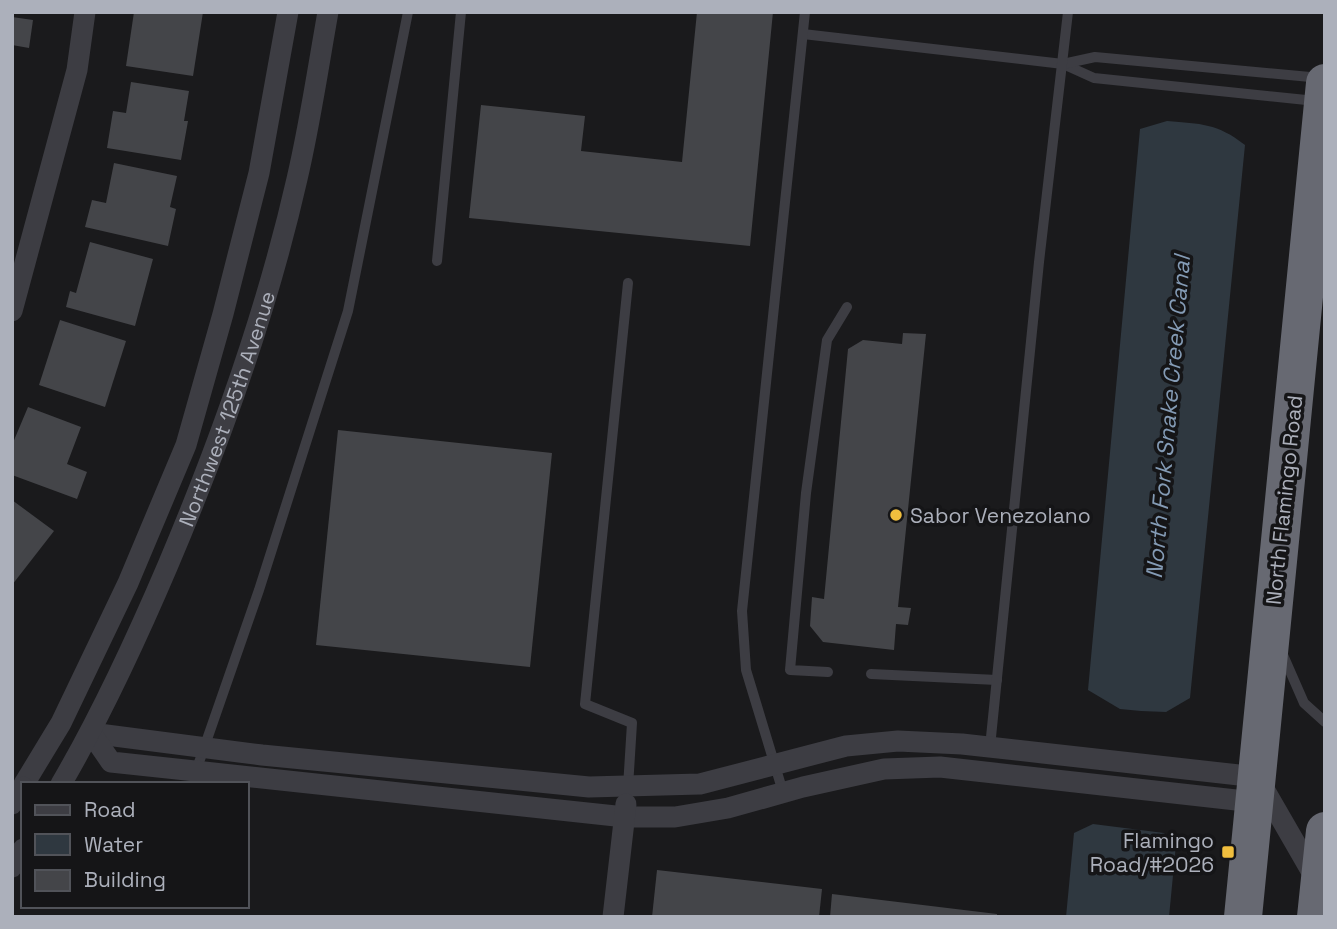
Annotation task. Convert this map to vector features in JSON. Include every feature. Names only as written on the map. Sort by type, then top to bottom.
[{"type":"highway","name":"North Flamingo Road","points":[[1243,917],[1324,88]]},
{"type":"highway","points":[[1318,901],[1325,831]]},
{"type":"street","points":[[12,311],[77,70],[85,12]]},
{"type":"street","name":"Northwest 125th Avenue","points":[[62,782],[76,728],[128,583],[186,445],[259,173],[288,12]]},
{"type":"street","name":"Northwest 125th Avenue","points":[[27,782],[76,728],[153,600],[216,448],[260,312],[297,179],[328,12]]},
{"type":"street","points":[[76,728],[262,755],[575,786],[700,784],[846,746],[898,741],[1043,753],[1255,789]]},
{"type":"street","points":[[76,728],[111,762],[625,817],[675,817],[728,808],[884,768],[940,767],[1040,778],[1255,789]]},
{"type":"street","points":[[1040,778],[1043,753]]},
{"type":"street","points":[[613,917],[628,787]]},
{"type":"street","points":[[1255,789],[1318,901]]},
{"type":"lane","points":[[196,771],[259,590],[348,311],[408,12]]},
{"type":"lane","points":[[437,261],[461,12]]},
{"type":"lane","points":[[783,792],[746,670],[742,611],[805,12]]},
{"type":"lane","points":[[990,747],[1039,262],[1068,12]]},
{"type":"lane","points":[[803,34],[1063,64],[1094,78],[1324,88]]},
{"type":"lane","points":[[1063,64],[1095,57],[1324,88]]},
{"type":"lane","points":[[628,283],[585,704],[632,723],[628,787]]},
{"type":"lane","points":[[828,671],[790,670],[806,493],[827,340],[847,307]]},
{"type":"lane","points":[[1272,622],[1282,654],[1304,703],[1325,722]]},
{"type":"lane","points":[[871,674],[997,680]]},
{"type":"water","name":"North Fork Snake Creek Canal","points":[[1167,121],[1217,129],[1245,145],[1190,698],[1166,712],[1120,709],[1088,690],[1140,129]]},
{"type":"water","points":[[1093,824],[1164,833],[1176,844],[1169,917],[1066,917],[1074,833]]},
{"type":"building","points":[[134,12],[203,12],[193,76],[126,66]]},
{"type":"building","points":[[697,12],[773,12],[750,246],[469,218],[481,105],[585,116],[581,151],[682,162]]},
{"type":"building","points":[[12,17],[33,20],[29,48],[12,45]]},
{"type":"building","points":[[131,82],[189,91],[184,121],[188,121],[181,160],[107,148],[113,111],[126,113]]},
{"type":"building","points":[[114,163],[177,176],[170,207],[176,209],[168,246],[85,227],[92,200],[106,203]]},
{"type":"building","points":[[90,242],[153,259],[135,326],[66,307],[70,291],[76,293]]},
{"type":"building","points":[[60,320],[126,341],[105,407],[39,385]]},
{"type":"building","points":[[903,333],[926,334],[898,607],[911,608],[908,625],[896,624],[894,650],[823,642],[810,626],[812,597],[824,599],[848,349],[863,340],[902,344]]},
{"type":"building","points":[[28,407],[81,427],[67,464],[87,472],[77,499],[12,475],[12,445]]},
{"type":"building","points":[[338,430],[552,453],[530,667],[316,645]]},
{"type":"building","points":[[12,500],[54,531],[12,585]]},
{"type":"building","points":[[657,870],[822,889],[819,917],[652,917]]},
{"type":"building","points":[[832,894],[997,914],[997,917],[830,917]]},
{"type":"place","name":"Sabor Venezolano","points":[[896,515]]},
{"type":"place","name":"Flamingo Road/#2026","points":[[1228,852]]}]
